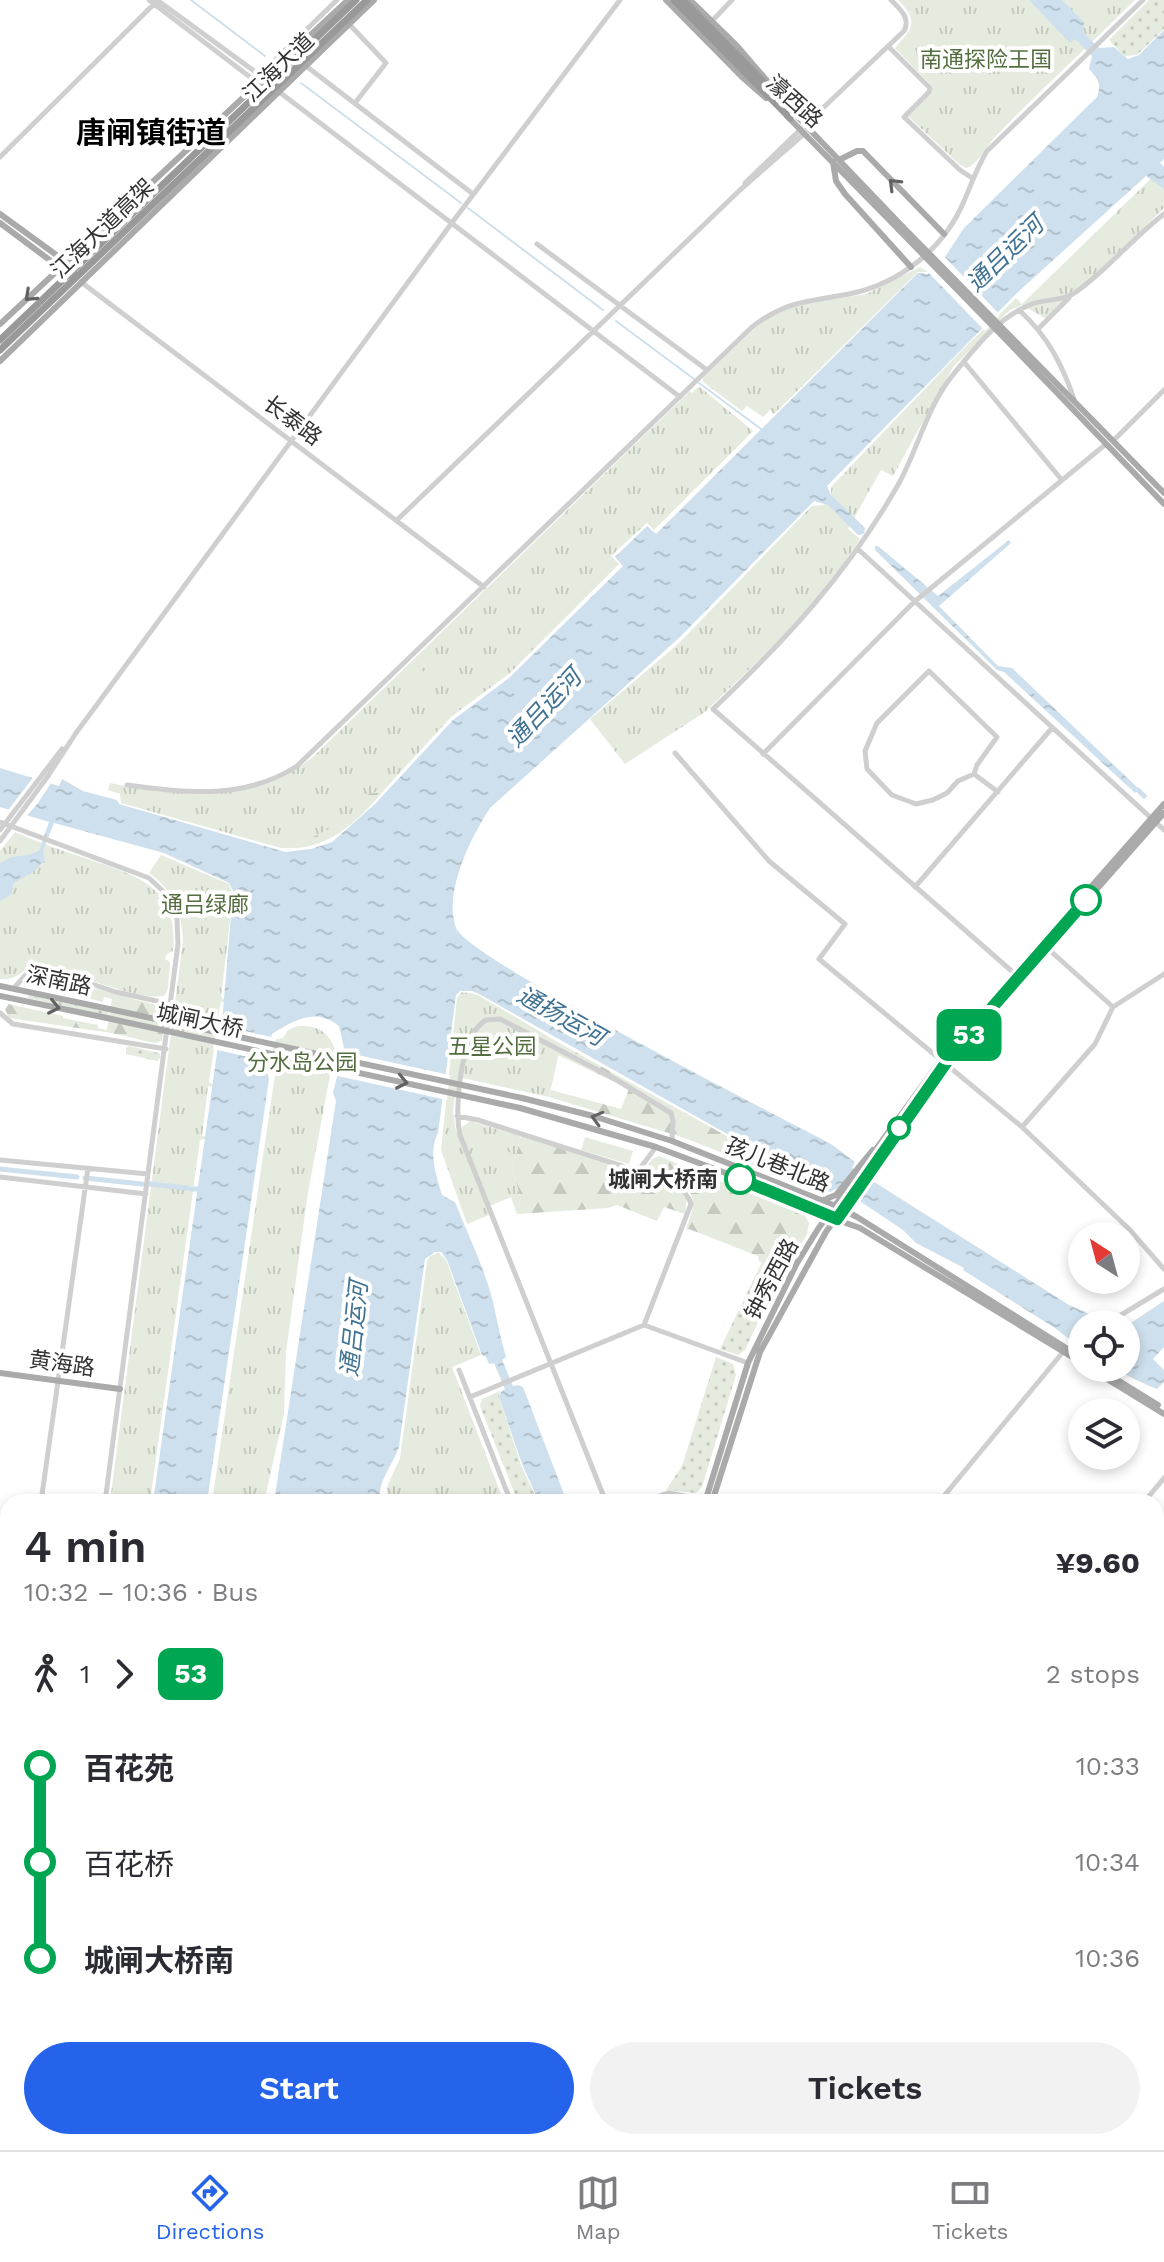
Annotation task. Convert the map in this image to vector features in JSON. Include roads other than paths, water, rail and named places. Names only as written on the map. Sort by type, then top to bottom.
[{"type":"highway","name":"江海大道高架","points":[[0,340],[297,57],[352,0]]},
{"type":"highway","name":"江海大道高架","points":[[0,350],[367,0]]},
{"type":"highway","points":[[674,0],[694,16],[793,116]]},
{"type":"highway","points":[[683,0],[694,16]]},
{"type":"main road","name":"江海大道","points":[[0,324],[352,0]]},
{"type":"main road","name":"江海大道","points":[[0,361],[374,0]]},
{"type":"main road","name":"濠西路","points":[[666,0],[742,77],[793,116]]},
{"type":"main road","name":"濠西路","points":[[690,0],[759,69],[804,129],[1016,346]]},
{"type":"main road","points":[[911,267],[845,194],[836,181],[836,161],[863,151],[944,234]]},
{"type":"main road","name":"长泰路","points":[[0,214],[66,262],[81,282]]},
{"type":"main road","name":"长泰路","points":[[0,223],[81,282]]},
{"type":"main road","points":[[1016,346],[1076,403],[1164,504]]},
{"type":"main road","points":[[1016,346],[1109,442],[1164,493]]},
{"type":"main road","name":"钟秀西路","points":[[944,1061],[1154,820],[1164,804]]},
{"type":"main road","name":"钟秀西路","points":[[1154,820],[1164,813]]},
{"type":"main road","name":"钟秀西路","points":[[710,1494],[748,1363],[797,1263],[828,1216],[849,1194],[944,1061],[1015,974],[1044,945]]},
{"type":"main road","name":"深南路","points":[[0,986],[109,1009]]},
{"type":"main road","name":"深南路","points":[[0,996],[107,1018]]},
{"type":"main road","name":"城闸大桥","points":[[109,1009],[522,1098]]},
{"type":"main road","name":"城闸大桥","points":[[107,1018],[520,1108]]},
{"type":"main road","name":"孩儿巷北路","points":[[522,1098],[672,1141],[836,1206],[841,1214],[860,1228],[1067,1348]]},
{"type":"main road","name":"孩儿巷北路","points":[[520,1108],[656,1147],[828,1216],[841,1214],[1067,1348]]},
{"type":"main road","points":[[819,1199],[849,1194],[886,1141]]},
{"type":"main road","name":"钟秀西路","points":[[710,1494],[760,1352],[807,1263],[841,1214],[849,1194]]},
{"type":"main road","name":"黄海路","points":[[0,1373],[120,1389]]},
{"type":"main road","points":[[1113,1382],[1164,1412]]},
{"type":"main road","points":[[1119,1382],[1164,1412]]},
{"type":"street","points":[[149,0],[157,2],[262,82],[271,64],[337,0]]},
{"type":"street","points":[[0,830],[76,733],[473,194],[620,0]]},
{"type":"street","points":[[712,21],[732,0]]},
{"type":"street","points":[[397,520],[740,190],[753,174],[889,47],[907,25],[906,17],[891,0]]},
{"type":"street","points":[[127,785],[194,793],[256,786],[282,776],[315,751],[752,327],[796,302],[867,291],[894,279],[936,246],[964,201],[987,151],[1143,0]]},
{"type":"street","points":[[0,157],[157,2]]},
{"type":"street","points":[[349,24],[386,63],[355,103]]},
{"type":"street","points":[[889,47],[930,88],[904,117],[972,178]]},
{"type":"street","points":[[305,65],[473,194]]},
{"type":"street","points":[[278,91],[680,397]]},
{"type":"street","points":[[1039,328],[1070,296],[1164,214]]},
{"type":"street","points":[[537,244],[705,372]]},
{"type":"street","name":"长泰路","points":[[81,282],[484,587]]},
{"type":"street","points":[[1015,974],[713,709],[763,662],[818,602],[859,550],[900,481],[932,405],[964,362],[1008,315],[1036,302],[1070,296]]},
{"type":"street","points":[[1018,310],[1039,328],[1054,351],[1076,403]]},
{"type":"street","points":[[964,362],[1061,479]]},
{"type":"street","points":[[763,754],[914,602],[1109,442],[1164,390]]},
{"type":"street","points":[[1156,397],[1164,405]]},
{"type":"street","points":[[859,550],[1164,830]]},
{"type":"street","points":[[929,671],[997,737],[974,774],[958,781],[947,793],[916,804],[892,795],[867,769],[865,751],[877,723],[929,671]]},
{"type":"street","points":[[915,887],[1052,728]]},
{"type":"street","points":[[0,841],[76,733]]},
{"type":"street","points":[[675,753],[769,861],[845,924],[819,959],[1022,1127],[1129,1229],[1164,1269]]},
{"type":"street","points":[[974,774],[998,792]]},
{"type":"street","points":[[0,822],[149,878],[164,892],[177,919],[179,936],[166,1049],[106,1494]]},
{"type":"street","points":[[1044,945],[1113,1007]]},
{"type":"street","points":[[14,988],[30,970],[43,968],[116,992],[170,1004]]},
{"type":"street","points":[[1022,1127],[1095,1044],[1113,1007],[1164,974]]},
{"type":"street","points":[[0,1013],[7,1022],[20,1026],[106,1037],[166,1049]]},
{"type":"street","points":[[603,1494],[460,1135],[457,1116],[461,1077],[472,1032],[486,1020],[496,1019],[527,1032],[664,1107],[671,1113],[673,1121],[672,1141]]},
{"type":"street","points":[[457,1116],[638,1171],[680,1188],[690,1198],[691,1204],[644,1325]]},
{"type":"street","points":[[638,1171],[656,1147]]},
{"type":"street","points":[[0,1160],[148,1174]]},
{"type":"street","points":[[42,1494],[88,1168]]},
{"type":"street","points":[[0,1177],[146,1194]]},
{"type":"street","points":[[1129,1310],[1164,1289]]},
{"type":"street","points":[[470,1397],[644,1325],[748,1363]]},
{"type":"street","points":[[946,1494],[1067,1348]]},
{"type":"street","points":[[459,1370],[508,1494]]},
{"type":"street","points":[[1151,1494],[1164,1478]]},
{"type":"water","points":[[1029,0],[1062,0],[1084,22],[1083,32],[1099,48],[1114,47],[1128,59],[1139,55],[1164,30],[1164,159],[1160,163],[1164,167],[1164,189],[1146,176],[1018,292],[827,486],[831,495],[865,528],[864,534],[858,535],[828,505],[814,501],[680,637],[490,808],[461,866],[453,899],[456,928],[473,945],[512,971],[629,1038],[831,1144],[855,1162],[852,1168],[1080,1310],[1068,1310],[1068,1338],[964,1268],[916,1243],[903,1230],[839,1187],[830,1192],[479,994],[460,991],[456,995],[434,1147],[435,1171],[442,1195],[455,1202],[486,1277],[506,1357],[502,1360],[513,1386],[523,1387],[564,1494],[535,1494],[499,1397],[505,1389],[494,1363],[489,1364],[482,1355],[447,1260],[441,1252],[435,1252],[425,1259],[399,1446],[380,1494],[275,1494],[336,1101],[333,1093],[344,1048],[339,1026],[313,1016],[272,1034],[265,1065],[269,1079],[208,1494],[154,1494],[223,1011],[233,891],[229,883],[164,853],[54,823],[43,850],[45,863],[42,862],[33,872],[13,884],[12,894],[0,901],[0,863],[39,851],[49,822],[0,807],[0,768],[59,786],[62,779],[83,791],[117,800],[119,804],[285,852],[311,849],[332,842],[375,804],[453,720],[509,678],[623,566],[615,557],[647,526],[656,534],[918,273],[928,274],[945,257],[964,228],[1097,97],[1098,82],[1089,69],[1092,56],[1075,39],[1070,43]]},
{"type":"water","points":[[1009,540],[1011,543],[939,606],[998,666],[1012,668],[1139,789],[1135,793],[1004,672],[997,670],[875,550],[878,546],[938,596]]},
{"type":"water","points":[[1164,1301],[1164,1347],[1153,1359],[1164,1370],[1164,1382],[1157,1389],[1140,1382],[1140,1317]]},
{"type":"waterway","points":[[191,0],[265,56]]},
{"type":"waterway","points":[[301,83],[461,203]]},
{"type":"waterway","points":[[468,208],[603,310]]},
{"type":"waterway","points":[[616,321],[694,379]]},
{"type":"waterway","points":[[699,383],[761,429]]},
{"type":"waterway","points":[[1138,790],[1144,796]]},
{"type":"waterway","points":[[0,1169],[77,1177]]},
{"type":"waterway","points":[[85,1178],[142,1184]]},
{"type":"waterway","points":[[150,1184],[187,1188]]},
{"type":"waterway","points":[[191,1189],[198,1189]]},
{"type":"place","name":"城闸大桥南","points":[[740,1179]]},
{"type":"district","name":"唐闸镇街道","points":[[151,133]]},
{"type":"park label","name":"南通探险王国","points":[[986,59]]},
{"type":"park label","name":"通吕绿廊","points":[[205,904]]},
{"type":"park label","name":"五星公园","points":[[492,1046]]},
{"type":"park label","name":"分水岛公园","points":[[302,1062]]},
{"type":"water label","name":"通吕运河","points":[[1005,254]]},
{"type":"water label","name":"通吕运河","points":[[544,708]]},
{"type":"water label","name":"通扬运河","points":[[561,1016]]},
{"type":"water label","name":"通吕运河","points":[[354,1329]]}]
